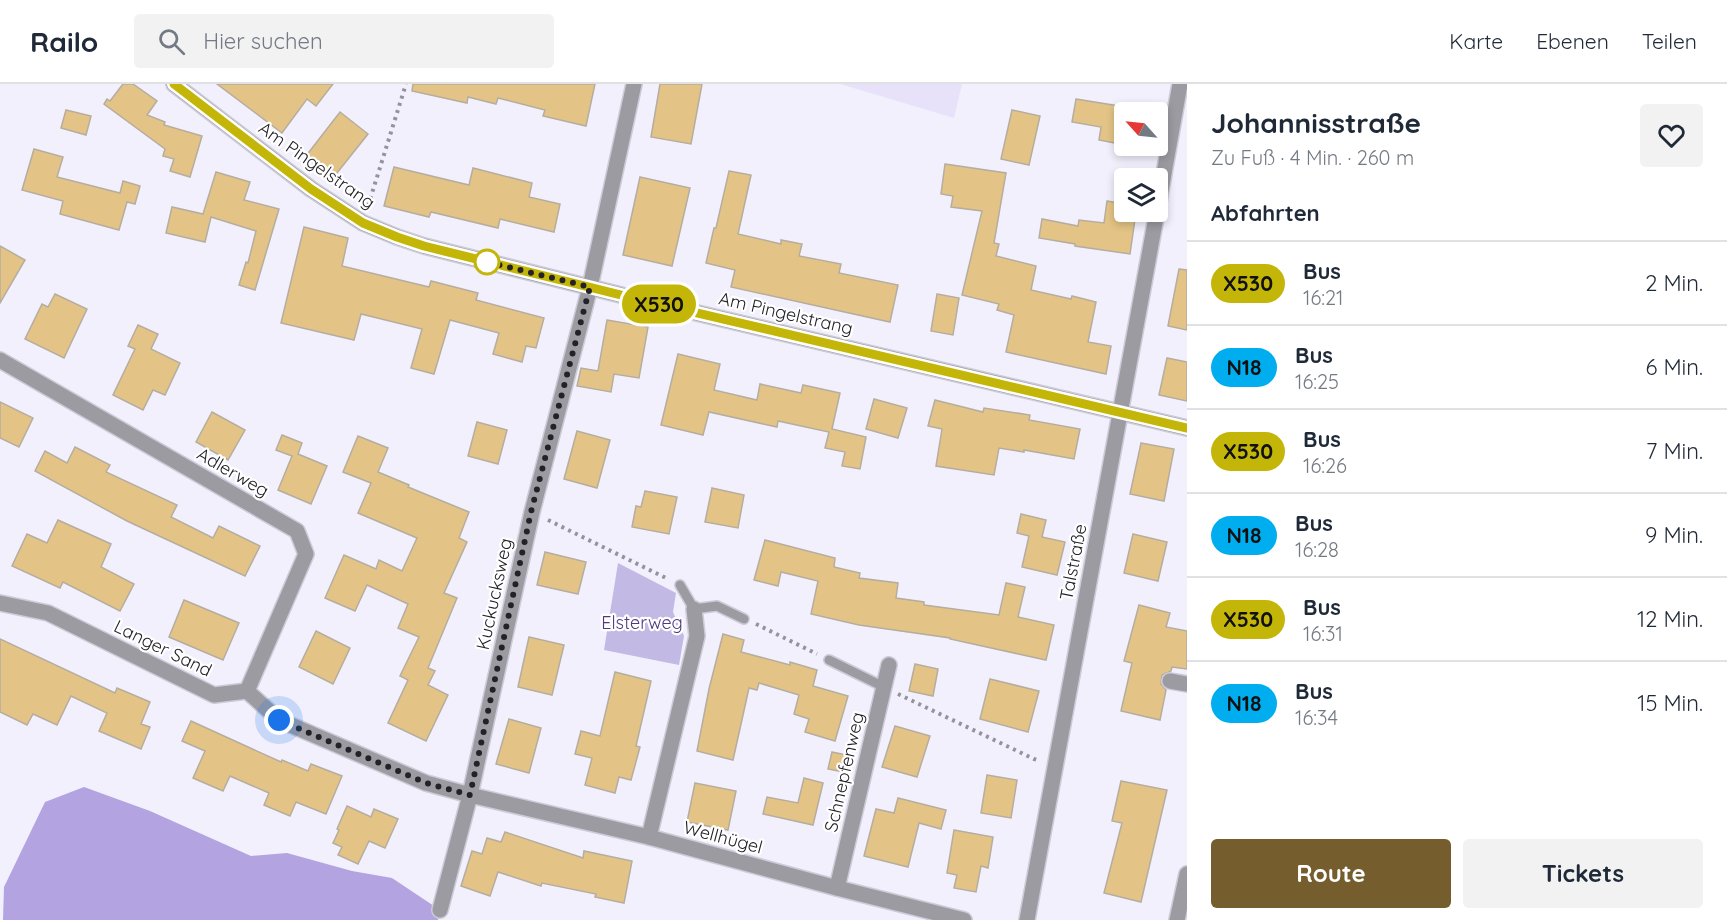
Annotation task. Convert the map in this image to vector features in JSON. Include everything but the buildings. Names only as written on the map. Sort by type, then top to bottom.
[{"type":"street","name":"Am Pingelstrang","points":[[174,84],[311,189],[363,223],[397,237],[424,246],[590,287],[1187,428]]},
{"type":"street","name":"Kuckucksweg","points":[[440,910],[470,795],[531,512],[590,287],[634,84]]},
{"type":"street","points":[[1165,168],[1180,84]]},
{"type":"street","name":"Talstraße","points":[[1027,920],[1155,222]]},
{"type":"street","name":"Adlerweg","points":[[0,360],[297,531],[306,554],[247,692]]},
{"type":"street","name":"Langer Sand","points":[[0,603],[48,613],[214,695],[247,692]]},
{"type":"street","points":[[649,837],[697,636],[694,609]]},
{"type":"street","name":"Schnepfenweg","points":[[837,888],[889,665]]},
{"type":"street","points":[[1170,681],[1187,684]]},
{"type":"street","points":[[247,692],[279,720],[426,783],[470,795]]},
{"type":"street","name":"Wellhügel","points":[[470,795],[649,837],[964,920]]},
{"type":"street","points":[[1177,920],[1187,874]]},
{"type":"lane","points":[[680,585],[694,609],[717,606],[744,619]]},
{"type":"lane","points":[[829,660],[884,687]]},
{"type":"path","points":[[363,223],[406,84]]},
{"type":"path","points":[[531,512],[680,585]]},
{"type":"path","points":[[744,619],[829,660]]},
{"type":"path","points":[[884,687],[1034,759],[1055,763]]},
{"type":"shaded area","points":[[840,84],[962,84],[954,118]]},
{"type":"shaded area","points":[[84,787],[150,811],[251,856],[287,853],[352,871],[392,878],[440,910],[438,920],[3,920],[4,887],[45,802]]},
{"type":"green space","name":"Elsterweg","points":[[618,563],[676,593],[673,612],[684,636],[679,665],[604,650]]},
{"type":"bus line","name":"X530","points":[[174,84],[311,189],[363,223],[397,237],[424,246],[629,297],[1187,428]]},
{"type":"route","points":[[279,720],[426,783],[470,795],[531,512],[590,287],[487,262]]}]
